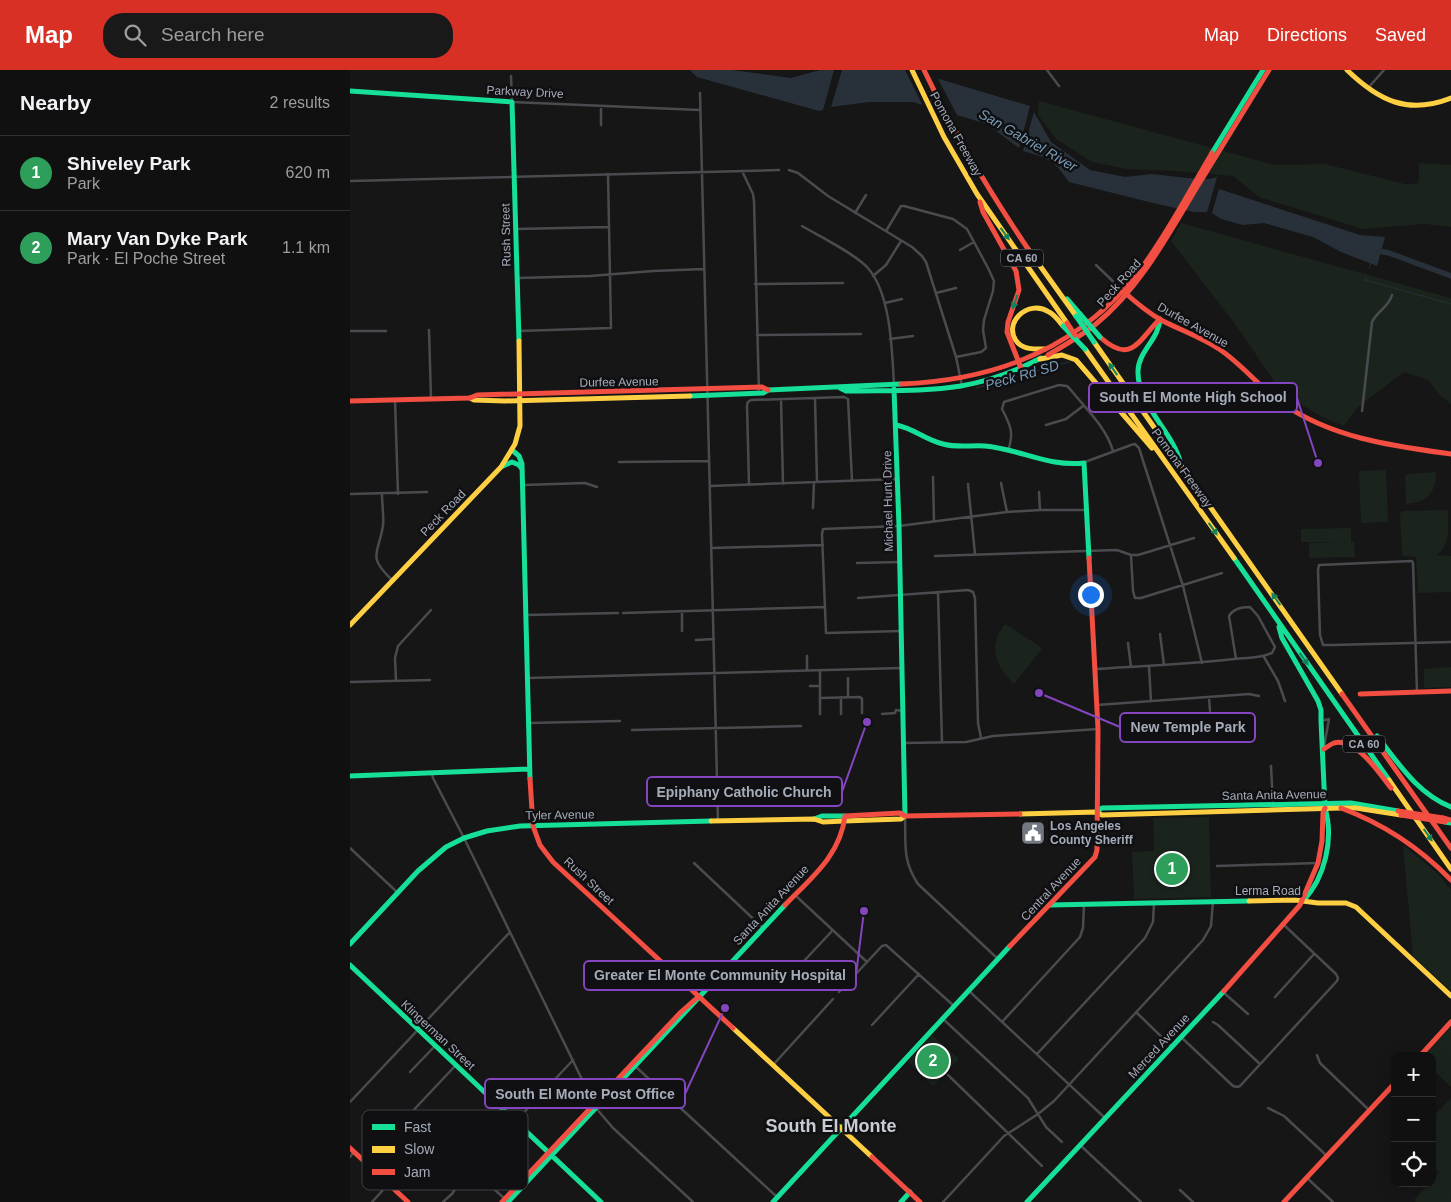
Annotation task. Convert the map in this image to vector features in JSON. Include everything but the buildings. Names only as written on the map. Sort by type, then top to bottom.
[{"type":"main road","name":"Pomona Freeway","points":[[912,70],[944,137],[977,194],[1065,325],[1085,349],[1451,869]]},
{"type":"main road","name":"Pomona Freeway","points":[[924,70],[948,120],[973,164],[1043,271],[1078,315],[1094,342],[1451,848]]},
{"type":"main road","name":"Peck Road","points":[[894,387],[961,383],[1040,359],[1061,349],[1082,335],[1125,292],[1176,218],[1263,70]]},
{"type":"main road","name":"Peck Road","points":[[1220,144],[1269,70]]},
{"type":"main road","points":[[1347,70],[1367,89],[1388,101],[1428,106],[1451,98]]},
{"type":"main road","name":"Parkway Drive","points":[[350,91],[512,102]]},
{"type":"main road","name":"Rush Street","points":[[512,102],[520,397]]},
{"type":"main road","points":[[977,194],[983,212],[1016,271],[1018,278],[1018,296],[1007,326],[1008,336],[1020,366]]},
{"type":"main road","name":"Peck Road","points":[[1020,366],[1078,329],[1125,292]]},
{"type":"main road","name":"Durfee Avenue","points":[[1125,292],[1143,308],[1160,319],[1220,350],[1285,404],[1303,416],[1331,430],[1369,442],[1451,454]]},
{"type":"main road","points":[[1046,349],[1030,350],[1020,344],[1014,335],[1013,329],[1017,316],[1029,308],[1044,308],[1065,325]]},
{"type":"main road","points":[[1078,315],[1112,347],[1119,349],[1128,349],[1141,343],[1153,325],[1160,319]]},
{"type":"main road","points":[[1160,319],[1160,327],[1141,358],[1138,366],[1138,376],[1143,392],[1177,450],[1182,466]]},
{"type":"main road","points":[[1040,359],[1060,354],[1070,356],[1076,360],[1175,476]]},
{"type":"main road","name":"Durfee Avenue","points":[[350,401],[470,398],[474,400],[840,388],[846,391],[894,387]]},
{"type":"main road","name":"Michael Hunt Drive","points":[[894,387],[905,816]]},
{"type":"main road","name":"Peck Road","points":[[350,625],[501,467],[512,450],[520,427],[520,397]]},
{"type":"main road","points":[[896,425],[951,446],[984,446],[1043,461],[1069,464],[1084,463]]},
{"type":"main road","name":"Rush Street","points":[[512,450],[519,456],[522,469],[529,769],[532,826],[540,845],[553,862],[920,1202]]},
{"type":"main road","points":[[501,467],[512,462],[519,465],[522,469]]},
{"type":"main road","name":"Central Avenue","points":[[775,1200],[1096,854],[1098,729],[1084,463]]},
{"type":"main road","name":"Merced Avenue","points":[[1276,620],[1282,638],[1318,701],[1321,710],[1325,806],[1327,814],[1318,863],[1304,901]]},
{"type":"main road","points":[[1360,694],[1451,691]]},
{"type":"main road","points":[[1345,696],[1415,783],[1434,799],[1451,807]]},
{"type":"main road","points":[[1324,749],[1329,743],[1351,744],[1360,751],[1412,812]]},
{"type":"main road","points":[[350,776],[529,769]]},
{"type":"main road","name":"Santa Anita Avenue","points":[[1226,808],[1325,806],[1352,803],[1399,813]]},
{"type":"main road","name":"Santa Anita Avenue","points":[[528,1177],[834,852],[844,828],[845,818],[901,819],[905,816],[1096,812],[1102,814],[1273,805],[1356,808],[1448,821]]},
{"type":"main road","points":[[1340,808],[1381,825],[1405,839],[1430,858],[1451,880]]},
{"type":"main road","points":[[1425,811],[1451,841]]},
{"type":"main road","name":"Tyler Avenue","points":[[350,944],[439,852],[464,838],[498,828],[814,819],[823,822],[845,818]]},
{"type":"main road","name":"Merced Avenue","points":[[1027,1202],[1224,992],[1310,896],[1322,868],[1326,850],[1325,822]]},
{"type":"main road","name":"Lerma Road","points":[[1049,905],[1213,901],[1304,901],[1351,904],[1451,996]]},
{"type":"main road","name":"Klingerman Street","points":[[350,966],[503,1110]]},
{"type":"main road","points":[[1424,1052],[1451,1022]]},
{"type":"main road","points":[[1284,1202],[1391,1086]]},
{"type":"main road","name":"Klingerman Street","points":[[528,1134],[600,1202]]},
{"type":"main road","points":[[351,1152],[362,1161]]},
{"type":"main road","points":[[395,1190],[408,1202]]},
{"type":"main road","name":"Santa Anita Avenue","points":[[505,1201],[516,1190]]},
{"type":"main road","points":[[901,1202],[910,1192]]},
{"type":"street","points":[[1047,70],[1059,86]]},
{"type":"street","points":[[1367,89],[1384,70]]},
{"type":"street","name":"Rush Street","points":[[511,76],[512,102]]},
{"type":"street","points":[[700,93],[716,673],[718,821]]},
{"type":"street","name":"Parkway Drive","points":[[512,102],[700,110]]},
{"type":"street","points":[[601,106],[601,125]]},
{"type":"street","points":[[350,181],[780,170]]},
{"type":"street","points":[[789,170],[798,173],[828,196],[886,231],[922,256],[926,262],[956,357],[961,383]]},
{"type":"street","points":[[742,171],[753,194],[754,202],[759,390]]},
{"type":"street","points":[[519,331],[610,328],[611,274],[608,174]]},
{"type":"street","points":[[855,213],[866,195]]},
{"type":"street","points":[[886,231],[901,206],[958,221],[967,229],[994,282],[984,320],[983,330],[986,348],[981,352],[956,357]]},
{"type":"street","name":"Michael Hunt Drive","points":[[802,226],[857,259],[874,276],[881,288],[890,339],[894,387]]},
{"type":"street","points":[[516,229],[609,227]]},
{"type":"street","points":[[874,276],[886,265],[901,241]]},
{"type":"street","points":[[960,250],[974,242]]},
{"type":"street","name":"Durfee Avenue","points":[[1096,265],[1125,292]]},
{"type":"street","points":[[518,278],[704,269]]},
{"type":"street","points":[[755,284],[843,283]]},
{"type":"street","points":[[936,293],[956,288]]},
{"type":"street","points":[[1362,410],[1372,322],[1375,316],[1388,304],[1392,295]]},
{"type":"street","points":[[885,303],[902,299]]},
{"type":"street","points":[[429,330],[431,399]]},
{"type":"street","points":[[350,331],[386,331]]},
{"type":"street","points":[[757,335],[862,334]]},
{"type":"street","points":[[890,339],[913,336]]},
{"type":"street","points":[[1008,451],[1012,431],[1002,409],[1003,404],[1006,401],[1059,385],[1067,386],[1084,406],[1106,433],[1113,451]]},
{"type":"street","points":[[814,508],[816,482],[815,398]]},
{"type":"street","points":[[781,399],[783,484]]},
{"type":"street","points":[[749,485],[748,402],[751,400],[848,399],[852,481]]},
{"type":"street","points":[[395,400],[398,494]]},
{"type":"street","points":[[1046,425],[1066,419],[1084,406]]},
{"type":"street","points":[[1084,463],[1135,444],[1141,451],[1183,586],[1202,663]]},
{"type":"street","points":[[619,462],[709,461]]},
{"type":"street","points":[[933,478],[934,521]]},
{"type":"street","points":[[710,486],[897,480]]},
{"type":"street","points":[[523,485],[585,483],[597,487]]},
{"type":"street","points":[[1001,483],[1007,512]]},
{"type":"street","points":[[968,484],[975,554]]},
{"type":"street","points":[[350,494],[427,492]]},
{"type":"street","points":[[1039,492],[1040,510]]},
{"type":"street","points":[[382,494],[383,520],[376,554],[378,564],[392,580]]},
{"type":"street","points":[[900,631],[826,633],[823,530],[829,528],[899,526],[1007,512],[1086,510]]},
{"type":"street","points":[[935,556],[1117,550],[1132,555],[1149,552],[1194,538]]},
{"type":"street","points":[[712,548],[823,545]]},
{"type":"street","points":[[1132,555],[1133,591],[1135,598],[1183,586],[1222,573]]},
{"type":"street","points":[[1417,692],[1416,643],[1412,561],[1319,565],[1320,632],[1322,643],[1325,646],[1416,643],[1451,642]]},
{"type":"street","points":[[857,563],[899,562]]},
{"type":"street","points":[[858,598],[968,590],[973,592],[975,598],[978,722],[981,738]]},
{"type":"street","points":[[938,592],[942,743]]},
{"type":"street","points":[[1095,669],[1149,667],[1264,657],[1275,650],[1275,647],[1252,607],[1248,606],[1237,609],[1229,616],[1236,659]]},
{"type":"street","points":[[623,613],[824,607]]},
{"type":"street","points":[[396,680],[396,650],[403,638],[431,610]]},
{"type":"street","points":[[682,611],[682,631]]},
{"type":"street","points":[[526,615],[618,613]]},
{"type":"street","points":[[1160,634],[1164,665]]},
{"type":"street","points":[[696,640],[714,640]]},
{"type":"street","points":[[1128,643],[1131,667]]},
{"type":"street","points":[[807,656],[807,670]]},
{"type":"street","points":[[1264,657],[1278,681],[1285,701]]},
{"type":"street","points":[[1149,667],[1151,701]]},
{"type":"street","points":[[528,678],[902,668]]},
{"type":"street","points":[[820,670],[820,714]]},
{"type":"street","points":[[848,678],[848,697]]},
{"type":"street","points":[[350,682],[430,680]]},
{"type":"street","points":[[810,686],[820,686]]},
{"type":"street","points":[[1097,705],[1249,694],[1259,696]]},
{"type":"street","points":[[841,697],[841,714]]},
{"type":"street","points":[[820,698],[860,697],[862,699],[862,713]]},
{"type":"street","points":[[1209,697],[1210,711]]},
{"type":"street","points":[[882,714],[892,714],[896,710],[903,711]]},
{"type":"street","points":[[529,723],[620,720]]},
{"type":"street","points":[[632,730],[801,726]]},
{"type":"street","points":[[904,743],[966,742],[993,736],[1098,729]]},
{"type":"street","points":[[1271,766],[1273,805]]},
{"type":"street","points":[[432,773],[432,778],[464,838],[595,1106],[611,1126],[693,1202]]},
{"type":"street","points":[[905,816],[906,856],[909,871],[918,884],[998,959]]},
{"type":"street","points":[[350,848],[398,893]]},
{"type":"street","points":[[1216,866],[1318,863]]},
{"type":"street","points":[[694,864],[763,928]]},
{"type":"street","points":[[795,894],[867,962]]},
{"type":"street","points":[[943,1202],[1008,1132],[1038,1114],[1069,1084],[1208,934],[1213,919],[1213,901]]},
{"type":"street","points":[[1037,1054],[1145,938],[1153,922],[1154,903]]},
{"type":"street","points":[[1002,1022],[1080,937],[1083,928],[1084,904]]},
{"type":"street","points":[[1181,1037],[1233,1086],[1240,1086],[1338,978],[1284,925]]},
{"type":"street","points":[[804,961],[833,930]]},
{"type":"street","points":[[350,1102],[510,932]]},
{"type":"street","points":[[839,992],[882,946],[886,945],[954,1006]]},
{"type":"street","points":[[1275,996],[1314,954]]},
{"type":"street","points":[[872,1025],[920,974]]},
{"type":"street","points":[[968,990],[1105,1118]]},
{"type":"street","points":[[1224,992],[1248,1014]]},
{"type":"street","points":[[772,1065],[833,999]]},
{"type":"street","points":[[1136,1012],[1172,1047]]},
{"type":"street","points":[[942,1018],[1028,1098],[1046,1127],[1062,1142]]},
{"type":"street","points":[[1213,1022],[1260,1064]]},
{"type":"street","points":[[410,1072],[435,1046]]},
{"type":"street","points":[[1316,1055],[1320,1063],[1369,1110]]},
{"type":"street","points":[[526,1110],[573,1060]]},
{"type":"street","points":[[414,1110],[456,1065]]},
{"type":"street","points":[[635,1065],[775,1200]]},
{"type":"street","points":[[948,1074],[1042,1166]]},
{"type":"street","points":[[1268,1108],[1284,1116],[1327,1156]]},
{"type":"street","points":[[1080,1145],[1141,1202]]},
{"type":"street","points":[[1307,1178],[1333,1202]]},
{"type":"street","points":[[372,1202],[383,1190]]},
{"type":"street","points":[[443,1202],[455,1190]]},
{"type":"street","points":[[494,1190],[505,1201]]},
{"type":"street","points":[[1180,1190],[1193,1202]]},
{"type":"shaded area","points":[[1039,101],[1275,165],[1325,164],[1405,184],[1416,184],[1419,182],[1419,163],[1451,165],[1451,227],[1424,224],[1363,229],[1259,197],[1233,176],[1127,169],[1092,162],[1056,139],[1038,115]]},
{"type":"shaded area","points":[[1181,223],[1451,298],[1451,404],[1439,394],[1428,380],[1404,372],[1358,407],[1344,426],[1322,417],[1279,391],[1235,324],[1171,241]]},
{"type":"shaded area","points":[[1386,470],[1388,522],[1361,523],[1359,471]]},
{"type":"shaded area","points":[[1436,472],[1436,480],[1429,496],[1420,501],[1406,504],[1405,476],[1408,474]]},
{"type":"shaded area","points":[[1448,510],[1446,541],[1441,552],[1436,555],[1451,556],[1451,592],[1418,593],[1416,557],[1402,556],[1400,514],[1403,511]]},
{"type":"shaded area","points":[[1351,528],[1351,542],[1354,542],[1355,557],[1309,558],[1309,543],[1341,542],[1301,542],[1301,529]]},
{"type":"shaded area","points":[[1005,624],[1041,647],[1041,650],[1014,684],[1002,671],[996,656],[996,640]]},
{"type":"shaded area","points":[[1451,667],[1451,687],[1424,688],[1424,669]]},
{"type":"shaded area","points":[[1209,817],[1211,897],[1134,899],[1132,852],[1154,851],[1153,818]]},
{"type":"shaded area","points":[[1403,845],[1440,876],[1451,890],[1451,991],[1413,956]]},
{"type":"shaded area","points":[[1451,1027],[1451,1087],[1436,1073],[1436,1052],[1428,1052]]},
{"type":"shaded area","points":[[932,1035],[959,1059],[933,1086],[908,1062]]},
{"type":"shaded area","points":[[1451,1098],[1451,1202],[1416,1202],[1414,1200],[1426,1187],[1436,1187],[1436,1176],[1439,1173],[1436,1170],[1436,1114]]},
{"type":"water","points":[[690,70],[732,70],[791,78],[820,70],[834,70],[823,110],[819,111],[697,77]]},
{"type":"water","points":[[842,70],[909,70],[1030,106],[1019,148],[987,124],[913,102],[869,102],[831,107]]},
{"type":"water","points":[[1034,112],[1051,142],[1090,170],[1125,177],[1152,174],[1187,178],[1209,179],[1217,177],[1207,212],[1194,212],[1157,204],[1069,182],[1050,161],[1023,151]]},
{"type":"water","points":[[1219,189],[1360,235],[1385,237],[1377,266],[1341,252],[1313,237],[1264,223],[1243,225],[1221,219],[1212,213]]},
{"type":"pier","points":[[905,70],[918,70],[936,75],[958,117],[924,108]]},
{"type":"waterway","name":"San Gabriel River","points":[[1374,250],[1389,253],[1451,276]]},
{"type":"waterway","points":[[1369,268],[1371,263]]},
{"type":"waterway","points":[[1366,278],[1365,280],[1451,304]]},
{"type":"waterway","name":"Peck Rd SD","points":[[976,388],[1069,362]]},
{"type":"traffic: fast","points":[[1212,153],[1263,70]]},
{"type":"traffic: fast","points":[[350,91],[512,102],[519,341]]},
{"type":"traffic: fast","points":[[1067,299],[1080,314]]},
{"type":"traffic: fast","points":[[1080,314],[1100,337]]},
{"type":"traffic: fast","points":[[1076,316],[1094,342]]},
{"type":"traffic: fast","points":[[1160,319],[1156,333],[1139,364],[1139,383],[1143,395],[1170,439],[1180,461]]},
{"type":"traffic: fast","points":[[1063,326],[1085,349]]},
{"type":"traffic: fast","points":[[840,388],[846,391],[932,389],[961,386],[1002,375],[1041,358]]},
{"type":"traffic: fast","points":[[690,396],[763,393],[768,390],[901,384]]},
{"type":"traffic: fast","points":[[894,389],[905,816]]},
{"type":"traffic: fast","points":[[896,425],[948,445],[985,446],[1010,450],[1046,460],[1071,464],[1084,463],[1089,558]]},
{"type":"traffic: fast","points":[[512,450],[519,456],[522,464],[530,779]]},
{"type":"traffic: fast","points":[[503,466],[512,462],[519,465],[522,469]]},
{"type":"traffic: fast","points":[[1234,558],[1389,780]]},
{"type":"traffic: fast","points":[[1279,627],[1282,638],[1318,701],[1321,710],[1321,721]]},
{"type":"traffic: fast","points":[[1321,721],[1325,807]]},
{"type":"traffic: fast","points":[[1377,736],[1418,786],[1451,807]]},
{"type":"traffic: fast","points":[[350,776],[529,769]]},
{"type":"traffic: fast","points":[[1096,812],[1102,808],[1351,803],[1398,811]]},
{"type":"traffic: fast","points":[[1303,901],[1317,881],[1326,858],[1328,820],[1325,808]]},
{"type":"traffic: fast","points":[[814,819],[822,816],[845,816]]},
{"type":"traffic: fast","points":[[350,944],[418,871],[446,847],[464,838],[487,831],[520,826],[711,821]]},
{"type":"traffic: fast","points":[[1445,822],[1451,823]]},
{"type":"traffic: fast","points":[[1050,905],[1249,901]]},
{"type":"traffic: fast","points":[[528,1181],[785,905]]},
{"type":"traffic: fast","points":[[773,1202],[1010,946]]},
{"type":"traffic: fast","points":[[350,965],[504,1110]]},
{"type":"traffic: fast","points":[[1027,1202],[1224,991]]},
{"type":"traffic: fast","points":[[528,1133],[601,1202]]},
{"type":"traffic: fast","points":[[508,1202],[519,1190]]},
{"type":"traffic: fast","points":[[901,1202],[910,1192]]},
{"type":"traffic: slow","points":[[912,70],[944,137],[977,194],[1067,323]]},
{"type":"traffic: slow","points":[[1347,70],[1371,90],[1395,102],[1421,105],[1451,98]]},
{"type":"traffic: slow","points":[[1028,249],[1076,316]]},
{"type":"traffic: slow","points":[[1045,349],[1027,348],[1018,343],[1013,329],[1019,315],[1032,308],[1041,309],[1057,318],[1063,326]]},
{"type":"traffic: slow","points":[[350,625],[501,467],[515,444],[520,426],[519,341]]},
{"type":"traffic: slow","points":[[1094,342],[1342,694]]},
{"type":"traffic: slow","points":[[1085,349],[1234,558]]},
{"type":"traffic: slow","points":[[1040,359],[1062,355],[1076,360],[1152,448]]},
{"type":"traffic: slow","points":[[470,398],[474,400],[505,401],[690,396]]},
{"type":"traffic: slow","points":[[1389,780],[1451,869]]},
{"type":"traffic: slow","points":[[1020,814],[1096,812],[1102,815],[1356,808],[1401,815]]},
{"type":"traffic: slow","points":[[844,821],[901,819],[905,816]]},
{"type":"traffic: slow","points":[[711,821],[814,819],[823,822],[844,821]]},
{"type":"traffic: slow","points":[[1249,901],[1295,900],[1318,903],[1346,903],[1356,907],[1451,996]]},
{"type":"traffic: slow","points":[[733,1028],[872,1157]]},
{"type":"traffic: jam","points":[[924,70],[947,116],[973,161],[1028,249]]},
{"type":"traffic: jam","points":[[1048,355],[1096,324],[1112,310],[1140,277],[1164,242],[1269,70]]},
{"type":"traffic: jam","points":[[901,384],[937,381],[972,375],[1005,366],[1036,354],[1066,338],[1094,318],[1119,294],[1153,253],[1212,153]]},
{"type":"traffic: jam","points":[[980,202],[983,212],[1016,271],[1019,290],[1008,322],[1007,332],[1021,368]]},
{"type":"traffic: jam","points":[[1122,290],[1156,317],[1219,349],[1282,403],[1321,425],[1385,444],[1451,454]]},
{"type":"traffic: jam","points":[[1100,337],[1120,349],[1128,349],[1140,341],[1160,319]]},
{"type":"traffic: jam","points":[[1067,323],[1075,335]]},
{"type":"traffic: jam","points":[[350,401],[470,398],[477,395],[762,387],[768,390]]},
{"type":"traffic: jam","points":[[1010,946],[1095,857],[1097,850],[1098,729],[1089,558]]},
{"type":"traffic: jam","points":[[1360,694],[1451,691]]},
{"type":"traffic: jam","points":[[1342,694],[1451,848]]},
{"type":"traffic: jam","points":[[1324,749],[1334,743],[1351,746],[1367,758],[1391,788]]},
{"type":"traffic: jam","points":[[530,779],[533,826],[540,845],[553,862],[733,1028]]},
{"type":"traffic: jam","points":[[1224,991],[1300,905],[1318,863],[1325,808]]},
{"type":"traffic: jam","points":[[1341,808],[1372,821],[1400,838],[1426,857],[1451,880]]},
{"type":"traffic: jam","points":[[1398,811],[1443,818]]},
{"type":"traffic: jam","points":[[785,905],[814,876],[831,855],[842,830],[845,816],[900,813],[905,816],[1020,814]]},
{"type":"traffic: jam","points":[[1401,815],[1445,822]]},
{"type":"traffic: jam","points":[[1443,818],[1451,820]]},
{"type":"traffic: jam","points":[[528,1174],[681,1012],[698,997]]},
{"type":"traffic: jam","points":[[1424,1052],[1451,1022]]},
{"type":"traffic: jam","points":[[1284,1202],[1391,1087]]},
{"type":"traffic: jam","points":[[350,1148],[362,1159]]},
{"type":"traffic: jam","points":[[872,1157],[920,1202]]},
{"type":"traffic: jam","points":[[395,1190],[408,1202]]},
{"type":"traffic: jam","points":[[502,1202],[513,1190]]},
{"type":"place","name":"South El Monte High School","points":[[1318,463]]},
{"type":"place","name":"New Temple Park","points":[[1039,693]]},
{"type":"place","name":"Epiphany Catholic Church","points":[[867,722]]},
{"type":"place","name":"Los Angeles County Sheriff","points":[[1033,833]]},
{"type":"place","name":"Shiveley Park","points":[[1172,869]]},
{"type":"place","name":"Greater El Monte Community Hospital","points":[[864,911]]},
{"type":"place","name":"South El Monte Post Office","points":[[725,1008]]},
{"type":"place","name":"Mary Van Dyke Park","points":[[933,1061]]},
{"type":"district","name":"South El Monte","points":[[831,1126]]}]
